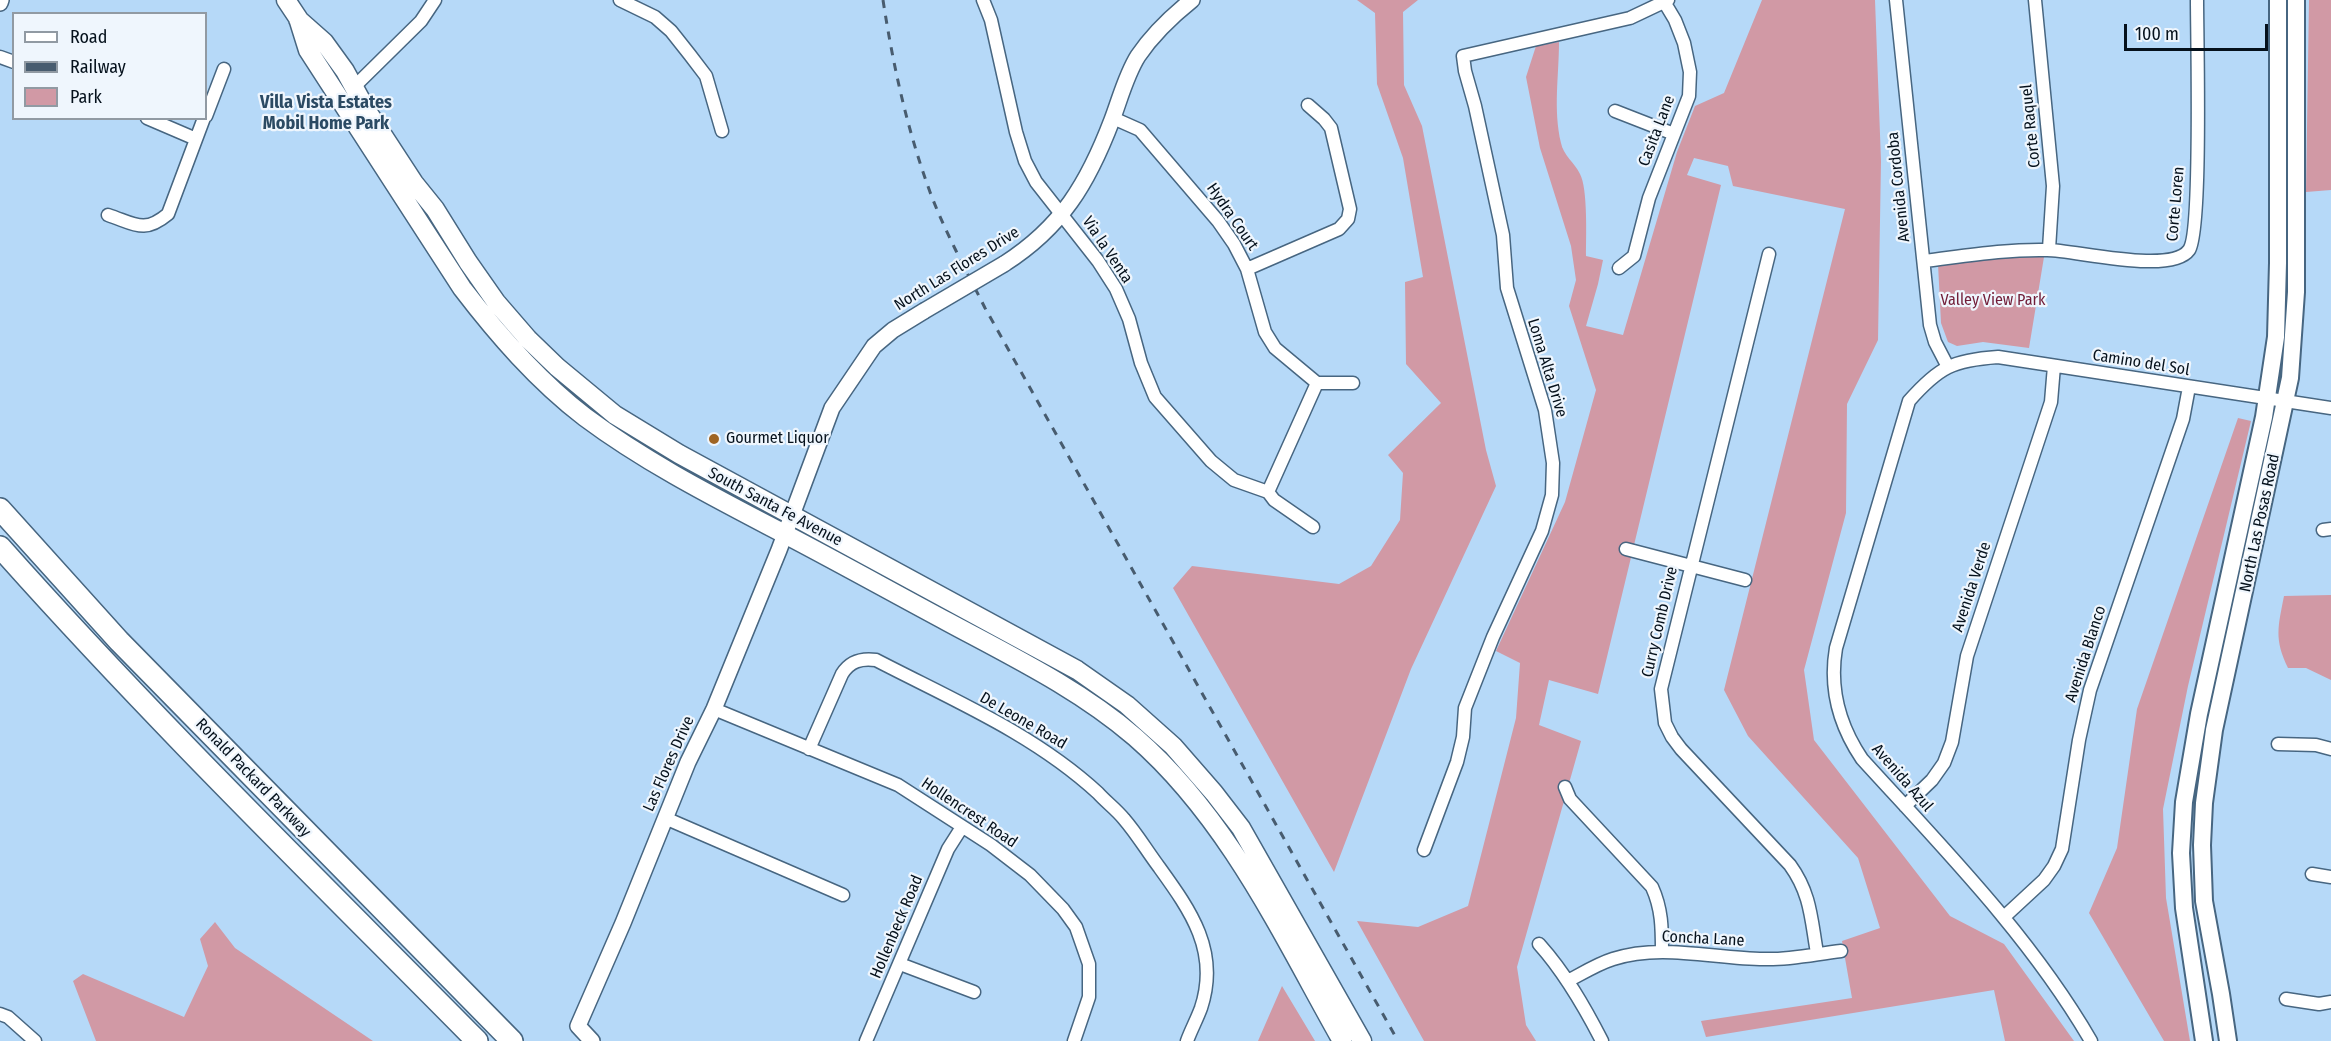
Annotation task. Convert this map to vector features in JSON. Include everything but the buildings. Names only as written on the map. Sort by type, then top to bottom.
[{"type":"highway","name":"Ronald Packard Parkway","points":[[0,509],[119,641],[512,1041]]},
{"type":"highway","name":"Ronald Packard Parkway","points":[[0,547],[74,630],[147,706],[477,1041]]},
{"type":"main road","name":"South Santa Fe Avenue","points":[[286,0],[298,18],[324,42],[414,183],[435,209],[496,302],[528,339],[590,396],[645,435],[1077,670],[1127,705],[1173,746],[1241,828],[1362,1041]]},
{"type":"main road","name":"North Las Posas Road","points":[[2204,1041],[2184,908],[2181,853],[2184,802],[2199,714],[2267,399],[2276,337],[2278,304],[2278,0]]},
{"type":"main road","name":"North Las Posas Road","points":[[2228,1041],[2204,901],[2202,845],[2204,803],[2214,730],[2286,402],[2291,367],[2296,292],[2296,0]]},
{"type":"main road","name":"South Santa Fe Avenue","points":[[298,18],[308,50],[358,129],[462,288],[517,355],[549,386],[618,441],[680,478],[1031,666],[1067,687],[1127,731],[1195,798],[1220,831],[1341,1041]]},
{"type":"street","points":[[354,87],[421,21],[435,0]]},
{"type":"street","points":[[620,0],[656,17],[671,31],[690,55],[706,76],[722,131]]},
{"type":"street","name":"Via la Venta","points":[[983,0],[991,20],[1016,132],[1025,161],[1036,182],[1098,261],[1116,289],[1129,319],[1141,363],[1155,397],[1212,461],[1234,480],[1268,492],[1274,500],[1313,527]]},
{"type":"street","name":"North Las Flores Drive","points":[[793,516],[832,408],[874,346],[893,330],[1004,264],[1040,239],[1062,214],[1097,160],[1137,58],[1154,35],[1192,0]]},
{"type":"street","name":"Avenida Cordoba","points":[[1896,0],[1930,325],[1935,342],[1948,367]]},
{"type":"street","name":"Corte Raquel","points":[[2035,0],[2053,186],[2049,249]]},
{"type":"street","name":"Corte Loren","points":[[1924,261],[2012,250],[2049,249],[2128,260],[2157,261],[2183,255],[2193,242],[2196,199],[2197,0]]},
{"type":"street","name":"Loma Alta Drive","points":[[1424,850],[1457,762],[1465,708],[1493,638],[1542,531],[1552,495],[1553,463],[1545,410],[1507,288],[1503,236],[1463,56],[1630,18],[1665,1]]},
{"type":"street","name":"Casita Lane","points":[[1619,268],[1634,256],[1649,198],[1689,96],[1690,72],[1684,43],[1665,1]]},
{"type":"street","points":[[207,112],[224,69]]},
{"type":"street","points":[[1246,269],[1339,229],[1348,219],[1350,209],[1331,128],[1308,105]]},
{"type":"street","points":[[1615,111],[1674,134]]},
{"type":"street","name":"Hydra Court","points":[[1113,117],[1140,130],[1218,221],[1234,244],[1246,269],[1265,332],[1275,348],[1317,383]]},
{"type":"street","points":[[152,120],[196,139]]},
{"type":"street","points":[[108,215],[142,226],[155,225],[168,214],[204,120]]},
{"type":"street","name":"Curry Comb Drive","points":[[1769,254],[1661,689],[1665,723],[1671,737],[1790,865],[1801,881],[1808,899],[1817,953]]},
{"type":"street","name":"Camino del Sol","points":[[1948,367],[1969,359],[1998,357],[2331,408]]},
{"type":"street","name":"Avenida Verde","points":[[1905,806],[1932,780],[1944,763],[1952,742],[1967,656],[1987,602],[1994,572],[2051,402],[2054,366]]},
{"type":"street","name":"Avenida Azul","points":[[1948,367],[1927,380],[1909,401],[1836,648],[1833,667],[1836,706],[1848,738],[1862,759],[2004,917],[2044,966],[2069,1002],[2091,1041]]},
{"type":"street","points":[[1268,492],[1317,383],[1353,383]]},
{"type":"street","name":"Avenida Blanco","points":[[2004,917],[2044,880],[2062,849],[2079,740],[2090,690],[2183,419],[2189,387]]},
{"type":"street","name":"Las Flores Drive","points":[[592,1041],[578,1026],[623,923],[688,762],[714,709],[793,516]]},
{"type":"street","points":[[1626,549],[1745,580]]},
{"type":"street","name":"De Leone Road","points":[[809,749],[842,674],[849,663],[866,659],[876,660],[1001,724],[1040,747],[1072,770],[1123,818],[1185,903],[1200,933],[1206,953],[1206,986],[1201,1008],[1187,1041]]},
{"type":"street","name":"Hollencrest Road","points":[[714,709],[898,785],[991,845],[1030,875],[1063,909],[1076,927],[1089,964],[1089,997],[1074,1041]]},
{"type":"street","points":[[2278,744],[2316,745],[2331,749]]},
{"type":"street","points":[[1565,787],[1570,799],[1652,887],[1659,903],[1662,921],[1662,952]]},
{"type":"street","points":[[665,818],[843,895]]},
{"type":"street","name":"Hollenbeck Road","points":[[866,1041],[948,849],[962,827]]},
{"type":"street","points":[[2313,874],[2331,877]]},
{"type":"street","points":[[1539,944],[1582,1002],[1602,1041]]},
{"type":"street","name":"Concha Lane","points":[[1568,981],[1615,958],[1638,953],[1662,952],[1763,959],[1792,958],[1841,951]]},
{"type":"street","points":[[900,964],[974,992]]},
{"type":"street","points":[[2286,999],[2319,1004],[2331,1002]]},
{"type":"street","points":[[0,1014],[8,1017],[34,1041]]},
{"type":"green space","points":[[1357,0],[1418,0],[1403,12],[1404,85],[1422,126],[1486,450],[1496,486],[1411,669],[1334,872],[1173,588],[1192,566],[1339,584],[1371,566],[1400,520],[1403,473],[1388,455],[1441,403],[1406,364],[1405,282],[1423,277],[1403,158],[1377,84],[1375,13]]},
{"type":"green space","points":[[1762,0],[1875,0],[1881,161],[1878,340],[1847,404],[1846,513],[1804,670],[1814,740],[1950,916],[2004,944],[2074,1041],[2005,1041],[1994,990],[1706,1037],[1701,1021],[1852,998],[1842,941],[1880,928],[1858,858],[1748,736],[1724,690],[1845,209],[1733,186],[1728,166],[1694,158],[1687,175],[1721,185],[1598,694],[1549,680],[1539,725],[1581,741],[1517,967],[1526,1025],[1536,1041],[1424,1041],[1357,921],[1418,927],[1468,906],[1516,718],[1520,663],[1496,651],[1565,502],[1596,390],[1569,306],[1576,280],[1571,246],[1540,148],[1526,77],[1536,46],[1559,42],[1557,105],[1561,143],[1583,181],[1586,256],[1603,260],[1586,326],[1623,335],[1677,152],[1695,106],[1724,93]]},
{"type":"green space","points":[[2309,0],[2331,0],[2331,190],[2306,192]]},
{"type":"green space","name":"Valley View Park","points":[[2031,255],[2044,257],[2029,348],[1983,342],[1957,346],[1948,342],[1941,323],[1938,264]]},
{"type":"green space","points":[[2238,418],[2251,421],[2188,686],[2163,809],[2166,898],[2190,1041],[2164,1041],[2089,913],[2117,848],[2137,709]]},
{"type":"green space","points":[[2331,595],[2331,680],[2306,668],[2288,668],[2278,633],[2284,596]]},
{"type":"green space","points":[[215,922],[235,948],[373,1041],[96,1041],[73,981],[83,974],[184,1017],[208,966],[200,939]]},
{"type":"green space","points":[[1282,986],[1315,1041],[1258,1041]]},
{"type":"railway","points":[[883,0],[896,73],[914,145],[930,192],[956,251],[985,308],[1398,1041]]},
{"type":"place","name":"Gourmet Liquor","points":[[714,439]]},
{"type":"district","name":"Villa Vista Estates Mobil Home Park","points":[[326,113]]}]
